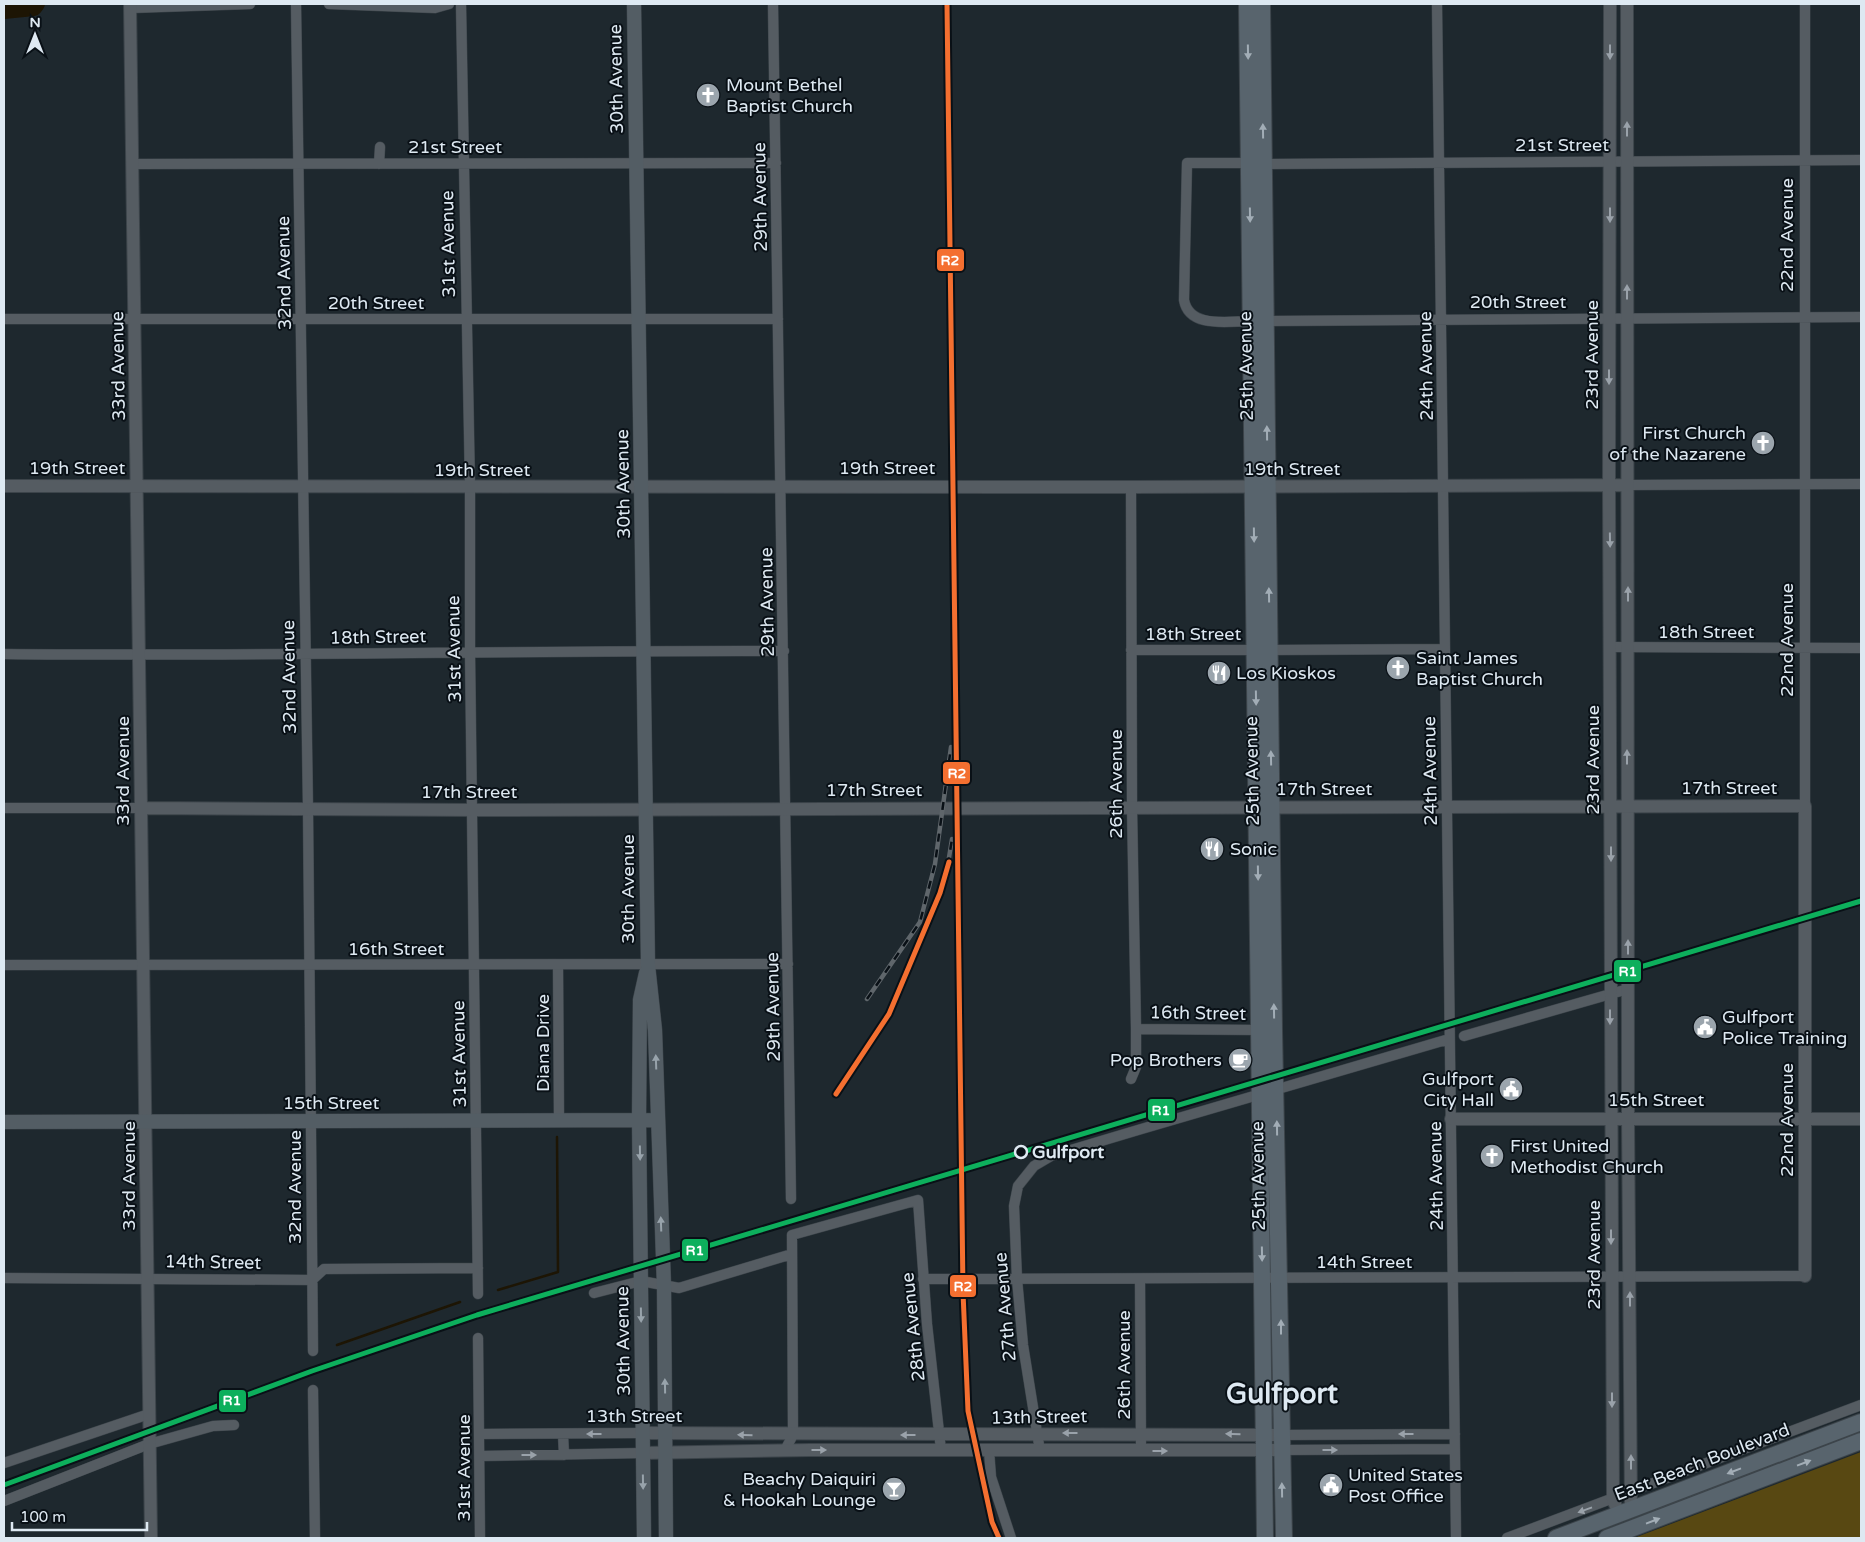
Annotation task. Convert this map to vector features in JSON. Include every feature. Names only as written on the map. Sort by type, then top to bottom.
[{"type":"main road","name":"30th Avenue","points":[[634,4],[648,964],[654,1021],[664,1286],[666,1538]]},
{"type":"main road","name":"25th Avenue","points":[[1247,4],[1257,163]]},
{"type":"main road","name":"25th Avenue","points":[[1262,4],[1257,163],[1265,806],[1276,1088],[1284,1538]]},
{"type":"main road","name":"25th Avenue","points":[[1265,806],[1260,1030],[1265,1538]]},
{"type":"main road","name":"30th Avenue","points":[[644,1538],[639,1120],[640,1000],[648,964]]},
{"type":"main road","name":"15th Street","points":[[4,1122],[658,1120]]},
{"type":"main road","name":"East Beach Boulevard","points":[[1556,1538],[1861,1422]]},
{"type":"main road","points":[[1607,1538],[1861,1441]]},
{"type":"street","points":[[130,6],[250,4]]},
{"type":"street","name":"32nd Avenue","points":[[296,4],[302,320],[302,486],[308,809],[313,1351]]},
{"type":"street","points":[[329,4],[435,8],[449,4]]},
{"type":"street","name":"31st Avenue","points":[[461,4],[470,487],[470,652],[478,1294]]},
{"type":"street","name":"29th Avenue","points":[[773,4],[791,1199]]},
{"type":"street","name":"24th Avenue","points":[[1438,4],[1456,1538]]},
{"type":"street","name":"23rd Avenue","points":[[1610,4],[1610,1118],[1613,1500],[1625,1513]]},
{"type":"street","name":"23rd Avenue","points":[[1625,1513],[1631,1493],[1628,1118],[1627,4]]},
{"type":"street","name":"22nd Avenue","points":[[1805,4],[1805,1276]]},
{"type":"street","name":"33rd Avenue","points":[[130,6],[134,164],[151,1538]]},
{"type":"street","points":[[379,164],[380,147]]},
{"type":"street","name":"21st Street","points":[[1184,300],[1187,163],[1861,160]]},
{"type":"street","name":"21st Street","points":[[134,164],[776,163]]},
{"type":"street","name":"20th Street","points":[[1184,300],[1190,315],[1199,320],[1861,317]]},
{"type":"street","name":"20th Street","points":[[4,319],[778,319]]},
{"type":"street","name":"19th Street","points":[[4,486],[1131,487],[1861,484]]},
{"type":"street","name":"26th Avenue","points":[[1131,487],[1132,807],[1136,1028],[1136,1067],[1131,1079]]},
{"type":"street","name":"18th Street","points":[[1611,647],[1861,648]]},
{"type":"street","name":"18th Street","points":[[4,654],[140,656],[644,650],[784,651]]},
{"type":"street","name":"18th Street","points":[[1131,650],[1445,650]]},
{"type":"street","name":"17th Street","points":[[4,808],[473,810],[786,807],[1805,806]]},
{"type":"street","name":"16th Street","points":[[4,965],[788,964]]},
{"type":"street","name":"Diana Drive","points":[[558,965],[559,1121]]},
{"type":"street","points":[[1464,1036],[1628,989]]},
{"type":"street","name":"16th Street","points":[[1136,1028],[1260,1030]]},
{"type":"street","points":[[1260,1093],[1449,1039]]},
{"type":"street","name":"27th Avenue","points":[[1040,1451],[1023,1345],[1017,1279],[1015,1194],[1023,1178],[1034,1166],[1051,1156],[1260,1093]]},
{"type":"street","name":"15th Street","points":[[1451,1119],[1861,1119]]},
{"type":"street","name":"28th Avenue","points":[[792,1254],[792,1235],[918,1200],[941,1450]]},
{"type":"street","points":[[1611,1217],[1629,1225]]},
{"type":"street","points":[[594,1293],[641,1281],[679,1288],[792,1254],[793,1435],[785,1450]]},
{"type":"street","points":[[312,1280],[324,1268],[478,1268]]},
{"type":"street","name":"14th Street","points":[[924,1279],[1805,1276]]},
{"type":"street","name":"14th Street","points":[[4,1278],[312,1280]]},
{"type":"street","name":"26th Avenue","points":[[1140,1279],[1141,1451]]},
{"type":"street","name":"31st Avenue","points":[[478,1338],[480,1538]]},
{"type":"street","points":[[313,1390],[315,1538]]},
{"type":"street","points":[[1507,1538],[1613,1500],[1861,1405]]},
{"type":"street","points":[[4,1463],[149,1414]]},
{"type":"street","points":[[4,1501],[149,1444],[213,1426],[234,1425]]},
{"type":"street","name":"13th Street","points":[[480,1434],[643,1433],[941,1436],[1141,1433],[1264,1442]]},
{"type":"street","name":"13th Street","points":[[564,1434],[564,1455]]},
{"type":"street","name":"13th Street","points":[[1281,1442],[1455,1434]]},
{"type":"street","name":"13th Street","points":[[480,1456],[785,1450],[1141,1451],[1264,1442],[1455,1449]]},
{"type":"street","points":[[989,1450],[992,1477],[1011,1538]]},
{"type":"shaded area","points":[[1861,1452],[1861,1538],[1634,1538]]},
{"type":"waterway","points":[[4,11],[34,8],[37,4]]},
{"type":"waterway","points":[[498,1290],[558,1272],[557,1137]]},
{"type":"waterway","points":[[337,1345],[460,1302]]},
{"type":"railway","points":[[947,4],[963,1292],[968,1411],[992,1522],[999,1538]]},
{"type":"railway","points":[[867,999],[920,922],[935,864],[951,747]]},
{"type":"railway","points":[[836,1094],[880,1029],[899,994],[946,876],[952,839]]},
{"type":"transit line","name":"R2","points":[[947,4],[963,1292],[968,1411],[992,1522],[999,1538]]},
{"type":"transit line","name":"R2","points":[[836,1094],[889,1014],[940,893],[949,862]]},
{"type":"transit line","name":"R1","points":[[4,1485],[312,1371],[477,1315],[1861,901]]},
{"type":"place","name":"Mount Bethel Baptist Church","points":[[708,95]]},
{"type":"place","name":"First Church of the Nazarene","points":[[1763,443]]},
{"type":"place","name":"Saint James Baptist Church","points":[[1398,668]]},
{"type":"place","name":"Los Kioskos","points":[[1219,673]]},
{"type":"place","name":"Sonic","points":[[1212,849]]},
{"type":"place","name":"Gulfport Police Training","points":[[1705,1027]]},
{"type":"place","name":"Pop Brothers","points":[[1240,1060]]},
{"type":"place","name":"Gulfport City Hall","points":[[1511,1089]]},
{"type":"place","name":"Gulfport","points":[[1021,1152]]},
{"type":"place","name":"First United Methodist Church","points":[[1492,1156]]},
{"type":"place","name":"United States Post Office","points":[[1331,1485]]},
{"type":"place","name":"Beachy Daiquiri & Hookah Lounge","points":[[894,1489]]},
{"type":"district","name":"Gulfport","points":[[1282,1393]]}]
